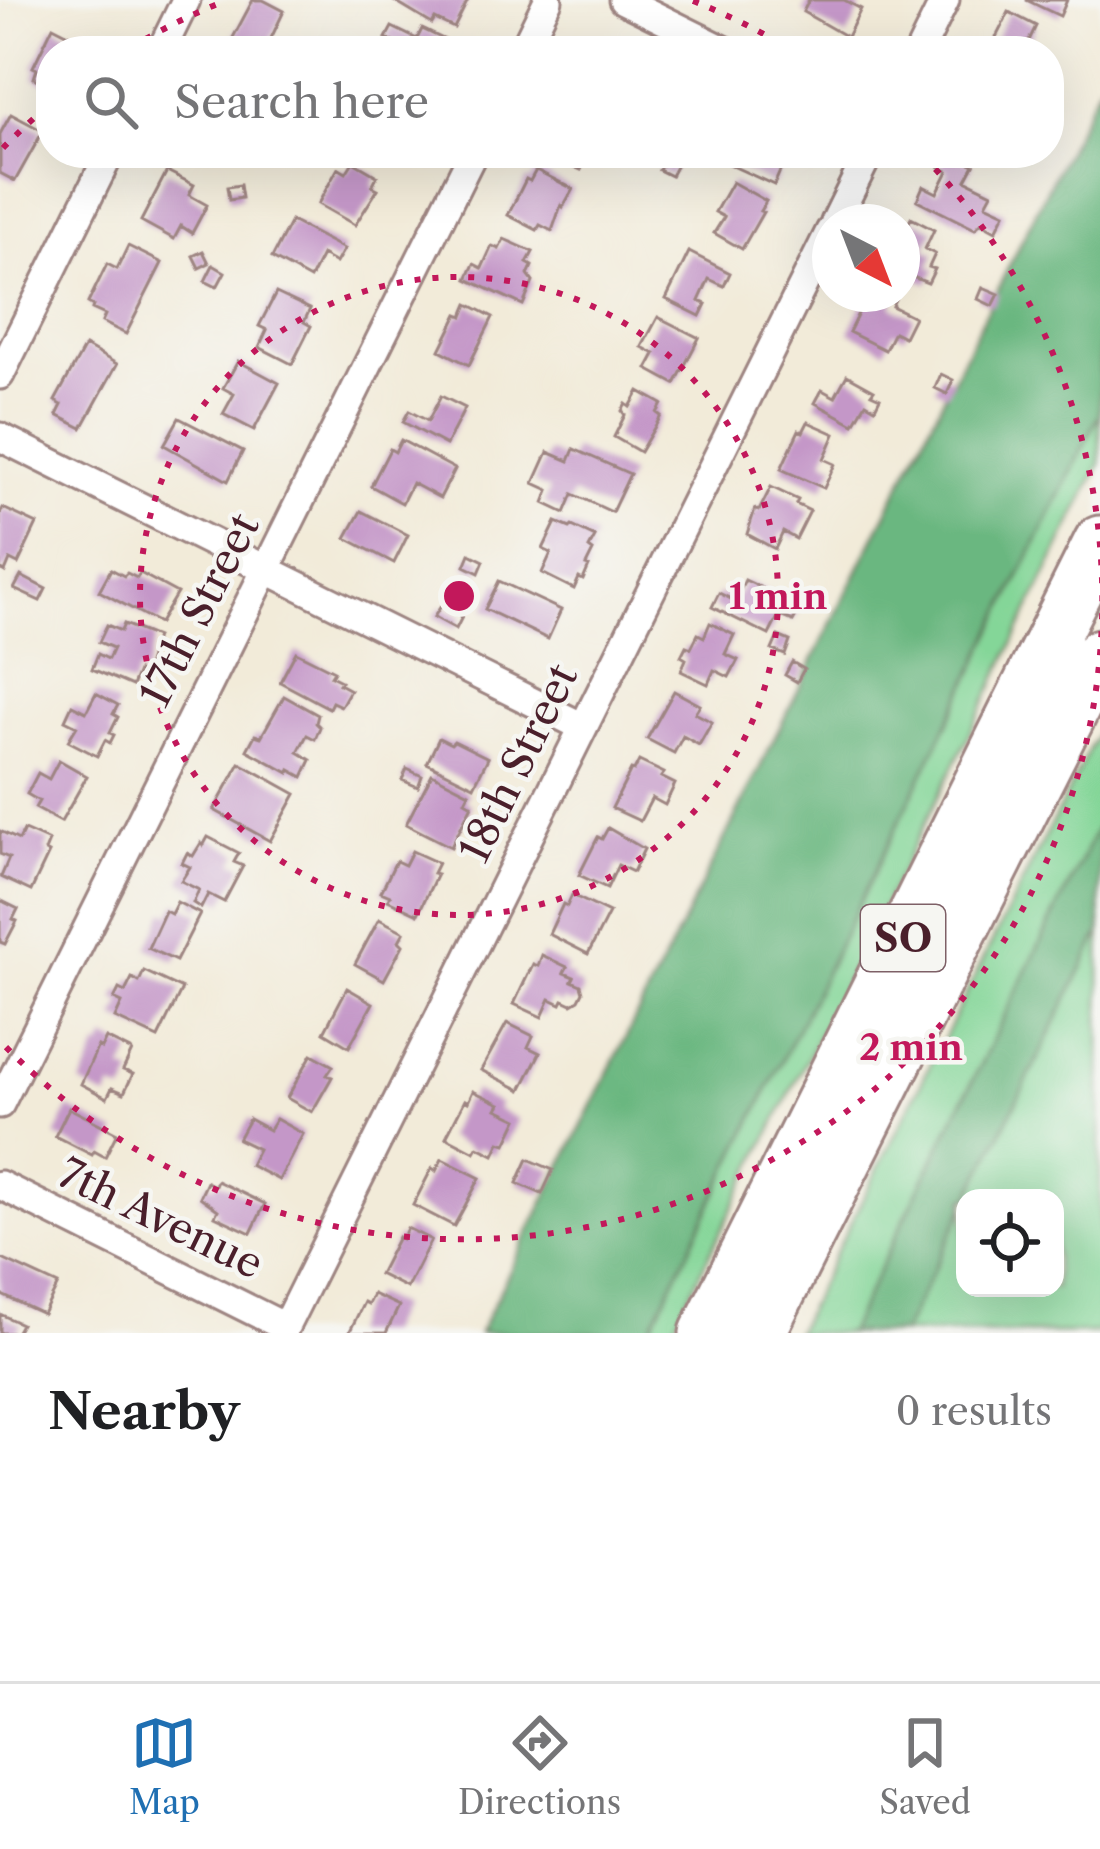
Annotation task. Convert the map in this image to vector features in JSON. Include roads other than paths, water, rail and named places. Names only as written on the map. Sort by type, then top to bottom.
[{"type":"highway","name":"SO","points":[[706,1333],[1100,542]]},
{"type":"highway","name":"SO","points":[[759,1333],[1100,655]]},
{"type":"street","points":[[168,36],[186,0]]},
{"type":"street","points":[[530,36],[548,0]]},
{"type":"street","points":[[623,0],[696,36]]},
{"type":"street","points":[[927,36],[945,0]]},
{"type":"street","points":[[4,359],[102,168]]},
{"type":"street","name":"17th Street","points":[[0,1104],[465,168]]},
{"type":"street","points":[[844,204],[862,168]]},
{"type":"street","name":"18th Street","points":[[283,1330],[812,267]]},
{"type":"street","points":[[0,437],[583,728]]},
{"type":"street","name":"7th Avenue","points":[[0,1185],[283,1330]]}]
